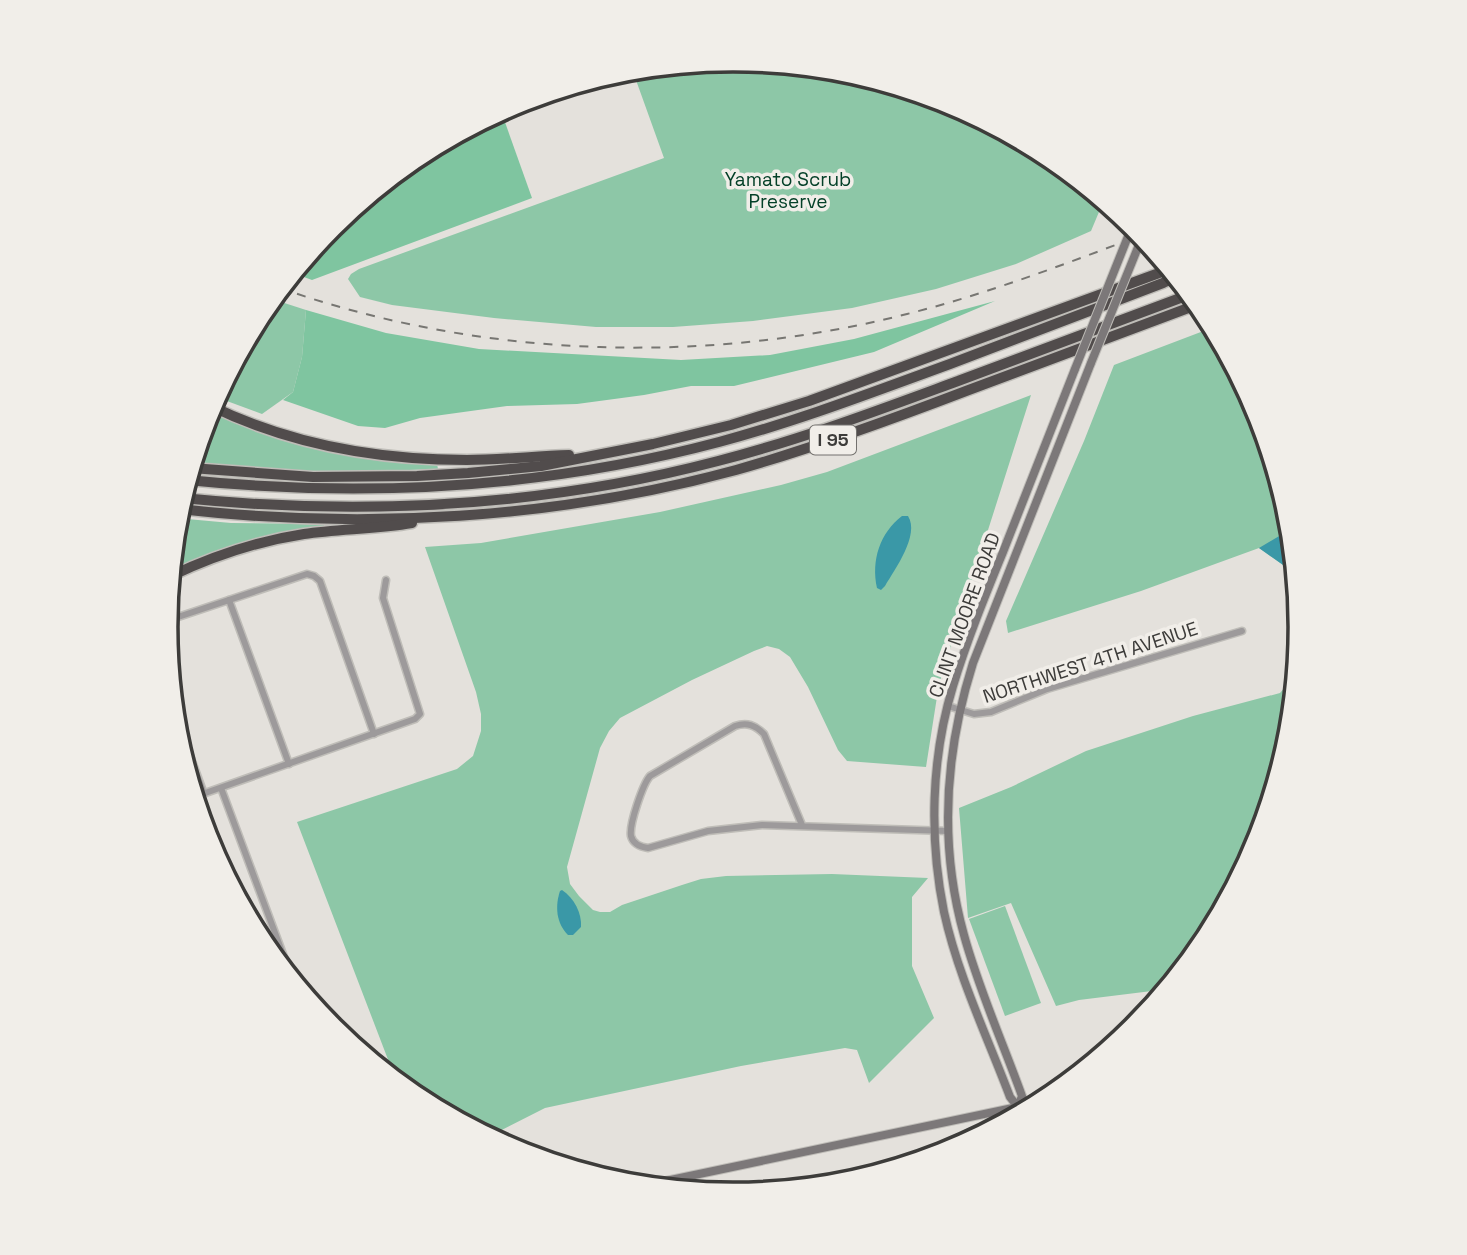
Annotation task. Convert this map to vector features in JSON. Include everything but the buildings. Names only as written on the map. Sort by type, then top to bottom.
[{"type":"highway","name":"I 95","points":[[201,469],[313,477],[417,477],[530,467],[600,454],[692,435],[796,405],[1160,273]]},
{"type":"highway","points":[[198,481],[302,488],[417,487],[534,477],[664,455],[766,429],[839,405],[1168,281]]},
{"type":"highway","points":[[193,499],[289,506],[433,505],[536,496],[651,477],[728,458],[840,425],[1181,298]]},
{"type":"highway","name":"I 95","points":[[190,510],[322,518],[452,516],[530,509],[658,488],[734,470],[845,436],[1188,308]]},
{"type":"highway","points":[[224,407],[246,421]]},
{"type":"highway","points":[[222,411],[307,441],[397,457],[470,460],[600,454]]},
{"type":"highway","points":[[181,572],[228,553],[281,538],[452,516]]},
{"type":"street","name":"CLINT MOORE ROAD","points":[[1016,1106],[959,965],[939,884],[934,830],[940,740],[973,626],[1128,237]]},
{"type":"street","name":"CLINT MOORE ROAD","points":[[1021,1103],[1022,1096],[972,962],[958,909],[948,831],[950,771],[959,709],[980,643],[1138,247]]},
{"type":"street","points":[[178,617],[307,574],[314,576],[320,581],[374,734]]},
{"type":"street","points":[[202,789],[204,794],[415,719],[420,714],[383,598],[386,580]]},
{"type":"street","points":[[229,600],[289,764]]},
{"type":"street","name":"NORTHWEST 4TH AVENUE","points":[[948,706],[974,714],[991,712],[1047,690],[1242,631]]},
{"type":"street","points":[[802,825],[764,734],[756,727],[742,724],[650,776],[642,788],[631,836],[635,843],[648,848],[690,835],[762,825],[948,831]]},
{"type":"street","points":[[221,788],[282,950]]},
{"type":"street","points":[[979,1017],[991,1012]]},
{"type":"street","points":[[675,1180],[1000,1115]]},
{"type":"green space","name":"Yamato Scrub Preserve","points":[[734,72],[806,77],[877,91],[946,114],[1011,146],[1042,165],[1100,210],[1091,231],[1016,264],[936,289],[852,308],[753,321],[673,327],[596,327],[494,318],[392,305],[360,297],[348,279],[359,269],[664,158],[636,80],[697,73]]},
{"type":"green space","points":[[505,121],[532,198],[312,280],[303,277],[367,210],[425,165]]},
{"type":"green space","points":[[995,301],[874,352],[734,386],[691,386],[577,404],[507,406],[420,418],[385,428],[358,426],[283,400],[293,392],[302,357],[306,310],[386,333],[479,349],[681,360],[770,355],[854,339]]},
{"type":"green space","points":[[283,303],[306,310],[302,357],[293,392],[262,414],[226,401],[252,350]]},
{"type":"green space","points":[[1203,331],[1232,382],[1260,449],[1279,519],[1285,567],[1259,548],[1141,591],[1008,633],[1006,621],[1114,365]]},
{"type":"green space","points":[[1031,395],[939,684],[926,767],[847,761],[838,750],[808,687],[790,657],[779,649],[767,646],[692,680],[620,718],[609,731],[600,748],[567,867],[570,884],[593,910],[610,912],[622,905],[701,879],[726,876],[832,874],[928,878],[912,897],[912,966],[934,1018],[869,1083],[857,1050],[845,1048],[741,1066],[545,1108],[499,1131],[425,1090],[390,1064],[297,822],[457,769],[473,756],[481,731],[481,714],[476,692],[425,547],[481,543],[660,512],[827,472]]},
{"type":"green space","points":[[220,416],[265,434],[313,448],[375,460],[437,464],[438,469],[352,472],[203,465]]},
{"type":"green space","points":[[188,519],[231,523],[324,524],[324,528],[181,570]]},
{"type":"green space","points":[[1285,687],[1279,736],[1260,806],[1232,873],[1196,936],[1154,991],[1079,1000],[1056,1006],[1011,903],[968,918],[959,808],[1011,787],[1086,751],[1193,716],[1280,693]]},
{"type":"green space","points":[[1005,906],[1041,1003],[1005,1016],[969,919]]},
{"type":"water","points":[[902,516],[908,516],[911,524],[909,542],[881,590],[877,588],[875,578],[876,557],[888,530]]},
{"type":"water","points":[[1281,535],[1285,567],[1259,548]]},
{"type":"water","points":[[562,890],[579,911],[581,927],[573,935],[568,935],[559,920],[557,903]]},
{"type":"railway","points":[[291,291],[356,311],[433,329],[512,341],[592,347],[671,347],[751,342],[830,331],[907,314],[996,288],[1130,239]]}]
